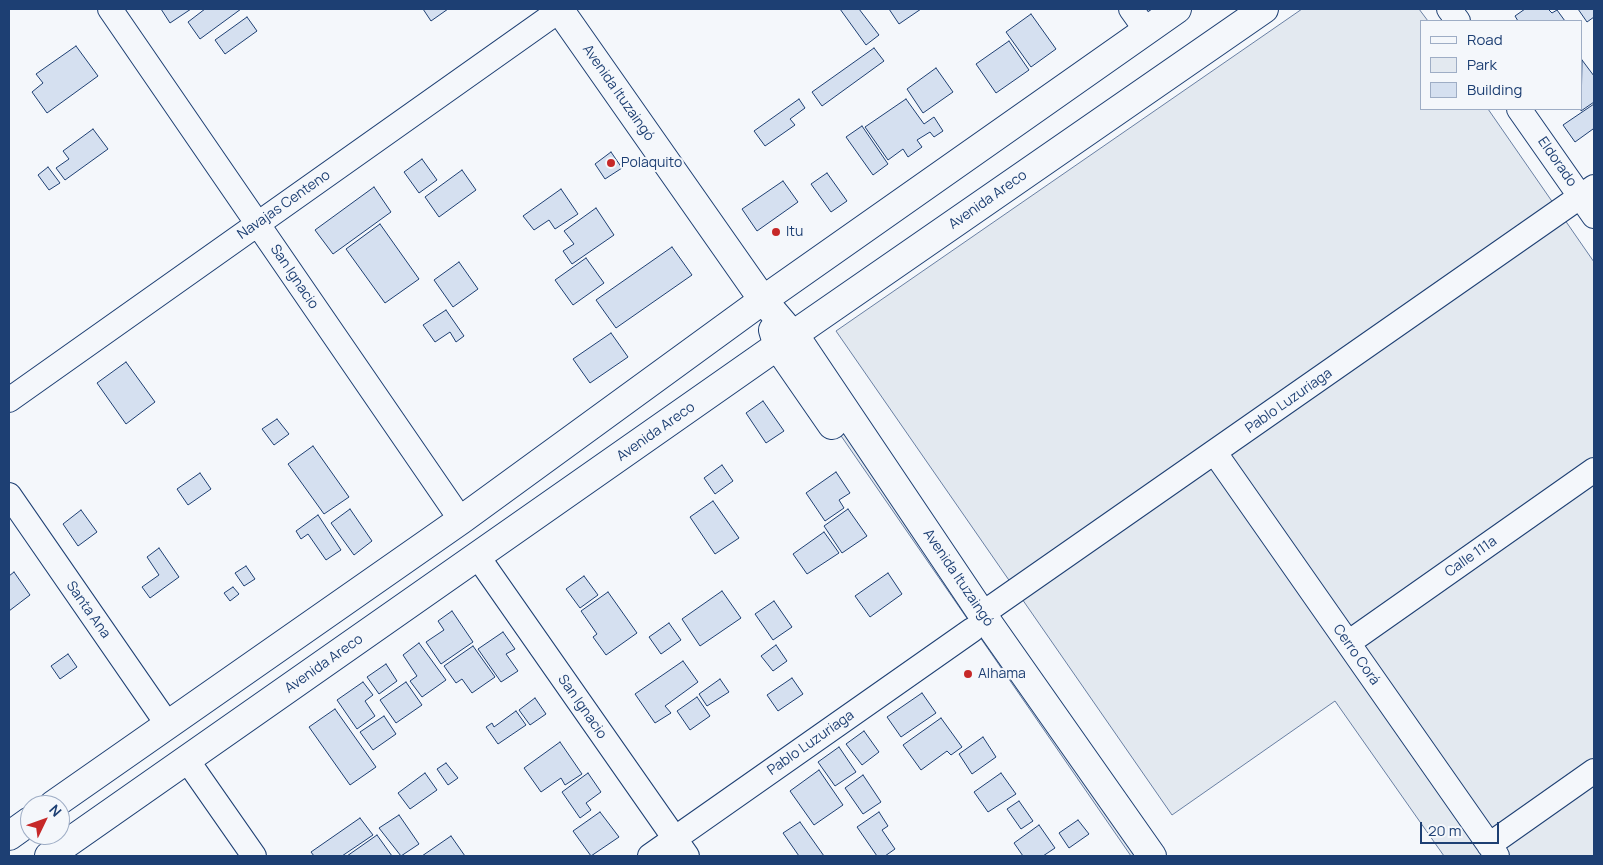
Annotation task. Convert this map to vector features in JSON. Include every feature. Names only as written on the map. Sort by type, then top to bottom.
[{"type":"main road","points":[[67,795],[461,520],[763,300],[1139,19],[1177,9]]},
{"type":"main road","name":"Avenida Areco","points":[[49,856],[1264,9]]},
{"type":"main road","name":"Avenida Ituzaingó","points":[[560,10],[763,300],[786,341],[977,622],[1130,856]]},
{"type":"main road","name":"Avenida Ituzaingó","points":[[977,622],[1152,856]]},
{"type":"main road","points":[[9,836],[20,828]]},
{"type":"street","name":"San Ignacio","points":[[110,9],[461,520]]},
{"type":"street","points":[[1449,9],[1457,20]]},
{"type":"street","name":"Navajas Centeno","points":[[9,400],[560,10]]},
{"type":"street","name":"Eldorado","points":[[1520,110],[1587,192],[1594,216]]},
{"type":"street","name":"Pablo Luzuriaga","points":[[650,856],[681,848],[977,622],[1587,192]]},
{"type":"street","name":"Cerro Corá","points":[[1215,453],[1493,851]]},
{"type":"street","name":"Calle 111a","points":[[1348,643],[1594,470]]},
{"type":"street","name":"Santa Ana","points":[[9,494],[168,724]]},
{"type":"street","name":"San Ignacio","points":[[478,557],[681,848]]},
{"type":"street","points":[[187,760],[254,856]]},
{"type":"street","points":[[1493,851],[1594,772]]},
{"type":"green space","points":[[1302,9],[1419,9],[1427,20],[1420,20],[1420,110],[1489,110],[1594,262],[1594,856],[1444,856],[1335,701],[1172,815],[836,331]]},
{"type":"green space","points":[[798,352],[1147,856],[1131,856],[788,359]]},
{"type":"building","points":[[161,9],[191,9],[170,23]]},
{"type":"building","points":[[205,9],[241,9],[200,39],[188,22]]},
{"type":"building","points":[[423,9],[448,9],[431,21]]},
{"type":"building","points":[[840,9],[859,9],[879,35],[866,45]]},
{"type":"building","points":[[889,9],[921,9],[899,24]]},
{"type":"building","points":[[1525,9],[1548,9],[1552,13],[1557,10],[1564,20],[1517,20],[1515,16]]},
{"type":"building","points":[[1578,9],[1594,9],[1594,17],[1587,22]]},
{"type":"building","points":[[1031,14],[1056,49],[1031,67],[1006,32]]},
{"type":"building","points":[[247,17],[257,31],[225,54],[215,40]]},
{"type":"building","points":[[1009,41],[1029,70],[996,93],[976,64]]},
{"type":"building","points":[[76,46],[98,76],[47,113],[32,92],[43,83],[36,74]]},
{"type":"building","points":[[874,48],[884,61],[822,106],[812,92]]},
{"type":"building","points":[[1583,61],[1594,76],[1594,102],[1583,110]]},
{"type":"building","points":[[936,68],[953,92],[923,113],[907,89]]},
{"type":"building","points":[[799,99],[805,108],[790,119],[795,125],[765,146],[754,131]]},
{"type":"building","points":[[906,99],[924,124],[934,117],[943,131],[934,137],[930,132],[917,140],[922,147],[908,157],[903,149],[888,160],[865,127]]},
{"type":"building","points":[[1594,104],[1594,131],[1593,129],[1575,142],[1563,125]]},
{"type":"building","points":[[862,126],[888,164],[873,175],[846,137]]},
{"type":"building","points":[[93,129],[108,149],[65,180],[56,168],[69,159],[63,151]]},
{"type":"building","points":[[611,152],[622,168],[605,179],[595,164]]},
{"type":"building","points":[[422,159],[437,180],[419,193],[404,172]]},
{"type":"building","points":[[48,167],[60,183],[49,190],[38,175]]},
{"type":"building","points":[[462,170],[476,190],[439,217],[425,197]]},
{"type":"building","points":[[827,173],[847,201],[831,212],[811,184]]},
{"type":"building","points":[[783,181],[798,202],[757,231],[742,209]]},
{"type":"building","points":[[374,187],[391,212],[333,254],[315,230]]},
{"type":"building","points":[[561,189],[578,214],[555,229],[549,220],[534,230],[523,216]]},
{"type":"building","points":[[596,208],[614,235],[572,264],[563,251],[574,244],[564,231]]},
{"type":"building","points":[[380,224],[419,279],[385,303],[346,249]]},
{"type":"building","points":[[672,247],[692,275],[616,328],[596,300]]},
{"type":"building","points":[[586,258],[604,283],[573,305],[555,280]]},
{"type":"building","points":[[459,262],[478,289],[453,307],[434,280]]},
{"type":"building","points":[[446,310],[464,336],[456,342],[450,332],[435,342],[423,325]]},
{"type":"building","points":[[611,333],[628,357],[590,383],[573,359]]},
{"type":"building","points":[[126,362],[155,402],[126,424],[97,383]]},
{"type":"building","points":[[763,401],[784,431],[766,443],[746,413]]},
{"type":"building","points":[[277,419],[289,434],[274,445],[262,429]]},
{"type":"building","points":[[313,446],[349,497],[324,514],[288,464]]},
{"type":"building","points":[[722,465],[733,481],[715,494],[704,478]]},
{"type":"building","points":[[836,472],[850,493],[839,500],[844,508],[825,521],[806,493]]},
{"type":"building","points":[[200,473],[211,489],[188,505],[177,489]]},
{"type":"building","points":[[713,501],[739,538],[715,554],[690,517]]},
{"type":"building","points":[[350,509],[372,541],[354,555],[331,523]]},
{"type":"building","points":[[848,509],[867,536],[842,553],[824,526]]},
{"type":"building","points":[[81,510],[97,532],[78,546],[63,524]]},
{"type":"building","points":[[318,515],[341,550],[326,560],[308,534],[301,539],[296,531]]},
{"type":"building","points":[[824,532],[839,553],[807,574],[793,554]]},
{"type":"building","points":[[159,548],[179,577],[150,598],[142,587],[159,575],[147,557]]},
{"type":"building","points":[[246,566],[255,579],[244,586],[235,573]]},
{"type":"building","points":[[14,572],[30,595],[9,611],[9,576]]},
{"type":"building","points":[[888,573],[902,594],[870,617],[855,596]]},
{"type":"building","points":[[584,576],[598,595],[580,608],[566,589]]},
{"type":"building","points":[[233,587],[239,594],[230,601],[224,593]]},
{"type":"building","points":[[722,591],[741,618],[700,646],[682,619]]},
{"type":"building","points":[[608,592],[637,633],[606,655],[593,637],[597,634],[581,611]]},
{"type":"building","points":[[774,601],[792,627],[773,640],[755,614]]},
{"type":"building","points":[[452,611],[473,642],[441,664],[426,642],[444,630],[438,621]]},
{"type":"building","points":[[669,623],[681,640],[661,654],[649,637]]},
{"type":"building","points":[[503,632],[515,649],[506,654],[518,671],[501,682],[478,649]]},
{"type":"building","points":[[419,643],[446,680],[422,697],[410,681],[417,676],[403,655]]},
{"type":"building","points":[[776,645],[787,661],[773,671],[761,656]]},
{"type":"building","points":[[473,646],[495,677],[472,693],[462,679],[456,683],[444,666]]},
{"type":"building","points":[[68,654],[77,667],[60,679],[51,666]]},
{"type":"building","points":[[683,661],[698,682],[665,706],[671,713],[655,723],[635,694]]},
{"type":"building","points":[[386,664],[397,681],[379,694],[367,677]]},
{"type":"building","points":[[792,678],[803,694],[778,711],[767,695]]},
{"type":"building","points":[[720,679],[729,692],[707,706],[699,694]]},
{"type":"building","points":[[363,682],[373,695],[365,701],[375,716],[357,729],[337,700]]},
{"type":"building","points":[[406,682],[422,705],[396,723],[380,700]]},
{"type":"building","points":[[922,693],[936,713],[901,737],[887,717]]},
{"type":"building","points":[[697,697],[710,716],[690,730],[677,711]]},
{"type":"building","points":[[535,698],[546,714],[530,725],[519,710]]},
{"type":"building","points":[[335,709],[376,767],[350,785],[309,727]]},
{"type":"building","points":[[516,711],[526,725],[498,744],[486,727],[492,723],[494,727]]},
{"type":"building","points":[[384,716],[396,734],[373,750],[360,732]]},
{"type":"building","points":[[941,718],[962,747],[951,755],[947,751],[921,770],[903,745]]},
{"type":"building","points":[[864,731],[879,752],[862,765],[846,744]]},
{"type":"building","points":[[983,737],[996,757],[972,774],[959,754]]},
{"type":"building","points":[[560,742],[582,774],[565,785],[561,778],[541,792],[524,768]]},
{"type":"building","points":[[839,747],[856,772],[835,786],[818,762]]},
{"type":"building","points":[[446,763],[458,778],[448,785],[437,769]]},
{"type":"building","points":[[819,770],[843,805],[814,825],[790,791]]},
{"type":"building","points":[[425,773],[437,790],[410,809],[398,793]]},
{"type":"building","points":[[588,773],[601,792],[586,803],[591,810],[580,818],[562,792]]},
{"type":"building","points":[[1001,773],[1016,794],[988,812],[974,792]]},
{"type":"building","points":[[863,775],[881,802],[863,814],[845,788]]},
{"type":"building","points":[[1019,801],[1033,821],[1021,829],[1007,809]]},
{"type":"building","points":[[600,812],[619,837],[591,856],[573,831]]},
{"type":"building","points":[[879,812],[888,826],[882,830],[895,849],[885,856],[877,856],[857,827]]},
{"type":"building","points":[[399,815],[419,844],[401,856],[379,828]]},
{"type":"building","points":[[360,818],[373,835],[342,856],[314,856],[311,852]]},
{"type":"building","points":[[1078,820],[1089,834],[1069,848],[1059,833]]},
{"type":"building","points":[[800,822],[824,856],[799,856],[783,833]]},
{"type":"building","points":[[1039,825],[1055,848],[1043,856],[1023,856],[1014,843]]},
{"type":"building","points":[[377,835],[392,856],[347,856]]},
{"type":"building","points":[[451,836],[465,856],[422,856]]},
{"type":"place","name":"Polaquito","points":[[611,163]]},
{"type":"place","name":"Itu","points":[[776,232]]},
{"type":"place","name":"Alhama","points":[[968,674]]}]
